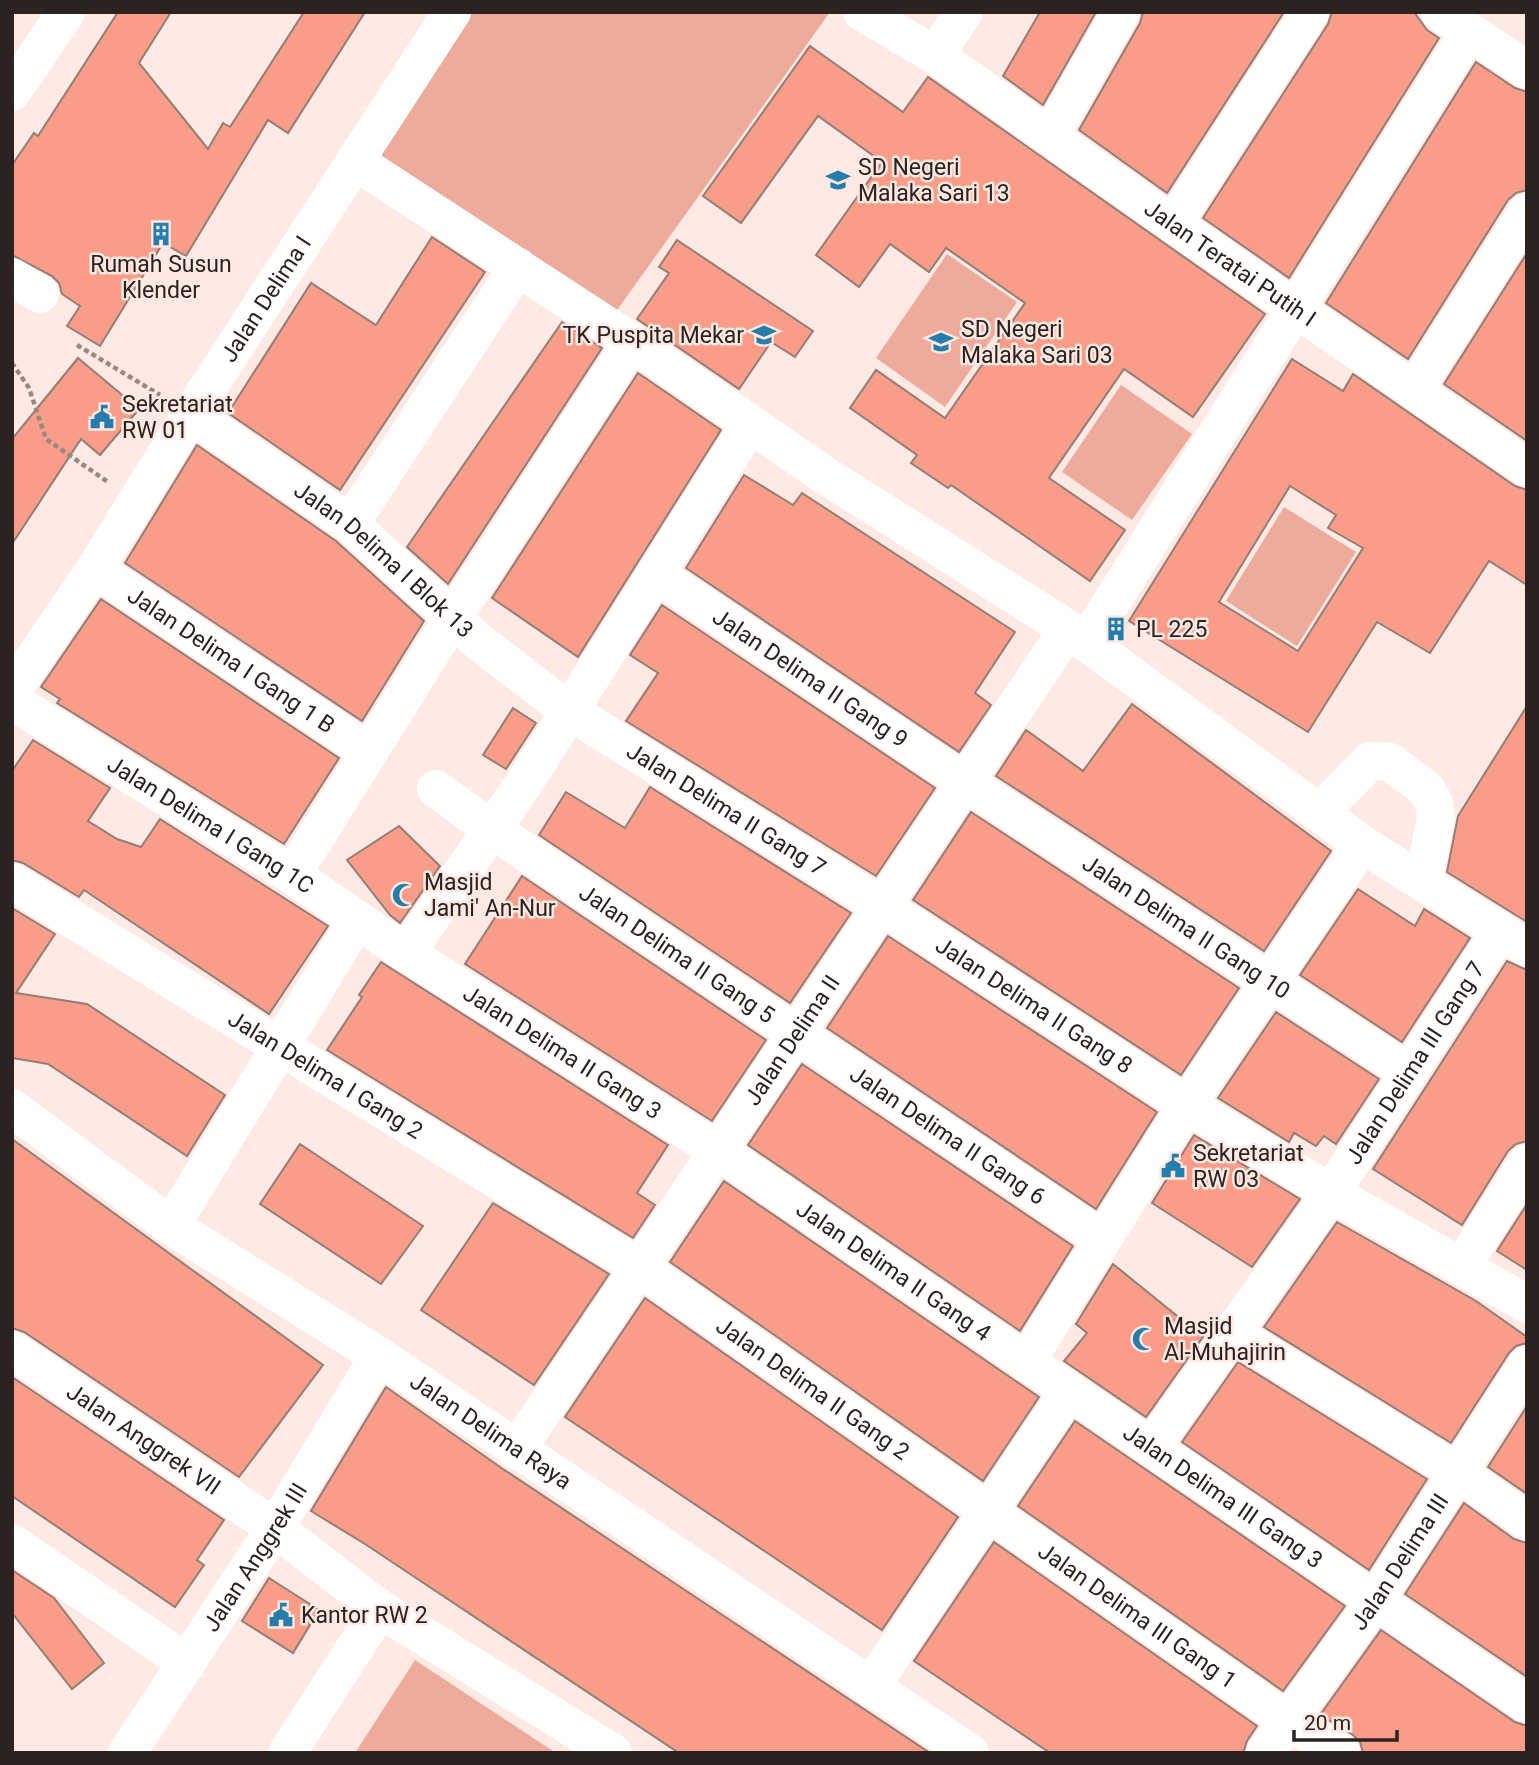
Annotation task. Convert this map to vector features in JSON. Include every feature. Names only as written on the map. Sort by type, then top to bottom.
[{"type":"street","points":[[12,92],[66,12]]},
{"type":"street","name":"Jalan Delima I","points":[[12,691],[95,569],[191,414],[452,12]]},
{"type":"street","name":"Jalan Teratai Putih I","points":[[862,12],[935,55],[1173,224],[1527,468]]},
{"type":"street","points":[[935,55],[964,12]]},
{"type":"street","points":[[1050,136],[1121,12]]},
{"type":"street","points":[[1173,224],[1310,12]]},
{"type":"street","points":[[1454,22],[1527,70]]},
{"type":"street","name":"Jalan Delima II","points":[[516,1451],[965,782],[1077,636],[1294,307],[1454,22]]},
{"type":"street","points":[[355,161],[632,342],[750,424],[1077,636],[1362,844],[1513,940]]},
{"type":"street","points":[[1414,391],[1527,212]]},
{"type":"street","points":[[350,524],[518,267]]},
{"type":"street","points":[[292,875],[454,616],[632,342]]},
{"type":"street","name":"Jalan Delima I Blok 13","points":[[191,414],[350,524],[454,616],[479,642],[569,711]]},
{"type":"street","points":[[406,953],[525,782],[750,424]]},
{"type":"street","name":"Jalan Delima I Gang 1 B","points":[[95,569],[369,752]]},
{"type":"street","name":"Jalan Delima II Gang 9","points":[[656,574],[965,782]]},
{"type":"street","name":"Jalan Delima I Gang 1C","points":[[12,701],[292,875],[406,953]]},
{"type":"street","name":"Jalan Delima II Gang 7","points":[[569,711],[882,906]]},
{"type":"street","points":[[1319,813],[1370,761],[1381,759],[1390,762],[1426,789],[1434,803],[1436,818],[1423,882]]},
{"type":"street","name":"Jalan Delima II Gang 10","points":[[965,782],[1408,1072]]},
{"type":"street","name":"Jalan Delima II Gang 5","points":[[436,789],[491,829],[795,1032]]},
{"type":"street","points":[[1026,1362],[1101,1238],[1187,1105],[1362,844]]},
{"type":"street","name":"Jalan Delima I Gang 2","points":[[12,882],[639,1267]]},
{"type":"street","name":"Jalan Delima II Gang 8","points":[[882,906],[1187,1105]]},
{"type":"street","points":[[171,1226],[357,920]]},
{"type":"street","name":"Jalan Delima III Gang 7","points":[[1151,1448],[1331,1193],[1408,1072],[1513,940]]},
{"type":"street","name":"Jalan Delima II Gang 3","points":[[406,953],[717,1150]]},
{"type":"street","name":"Jalan Delima II Gang 6","points":[[795,1032],[1101,1238]]},
{"type":"street","points":[[1187,1105],[1331,1193],[1527,1304]]},
{"type":"street","name":"Jalan Delima Raya","points":[[12,1108],[171,1226],[379,1356],[516,1451],[968,1752]]},
{"type":"street","name":"Jalan Delima II Gang 4","points":[[717,1150],[1069,1391]]},
{"type":"street","points":[[1462,1266],[1527,1163]]},
{"type":"street","name":"Jalan Delima II Gang 2","points":[[639,1267],[986,1511]]},
{"type":"street","points":[[1234,1334],[1457,1472],[1527,1521]]},
{"type":"street","name":"Jalan Anggrek VII","points":[[12,1350],[275,1528],[380,1609],[613,1753]]},
{"type":"street","name":"Jalan Anggrek III","points":[[127,1753],[275,1528],[379,1356]]},
{"type":"street","name":"Jalan Delima III","points":[[1265,1753],[1375,1601],[1527,1365]]},
{"type":"street","points":[[870,1688],[986,1511],[1069,1391]]},
{"type":"street","name":"Jalan Delima III Gang 3","points":[[1069,1391],[1527,1704]]},
{"type":"street","name":"Jalan Delima III Gang 1","points":[[986,1511],[1288,1721],[1341,1753]]},
{"type":"street","points":[[12,1543],[187,1663]]},
{"type":"street","points":[[287,1753],[380,1609]]},
{"type":"path","points":[[77,345],[191,414]]},
{"type":"path","points":[[12,363],[29,388],[46,439],[137,502]]},
{"type":"shaded area","points":[[471,12],[830,12],[610,320],[375,163]]},
{"type":"shaded area","points":[[947,254],[1017,302],[945,407],[876,358]]},
{"type":"shaded area","points":[[1121,385],[1192,434],[1132,520],[1062,472]]},
{"type":"shaded area","points":[[1284,507],[1356,552],[1297,646],[1226,601]]},
{"type":"shaded area","points":[[415,1660],[556,1753],[355,1753]]},
{"type":"building","points":[[118,12],[171,12],[139,63],[208,149],[223,123],[230,127],[304,12],[365,12],[288,133],[268,120],[186,256],[163,243],[100,346],[67,326],[80,306],[62,294],[59,283],[52,276],[12,255],[12,165],[34,133],[38,136]]},
{"type":"building","points":[[1040,12],[1096,12],[1043,105],[1003,76]]},
{"type":"building","points":[[1143,12],[1284,12],[1167,193],[1079,130],[1140,23]]},
{"type":"building","points":[[1332,12],[1414,12],[1427,30],[1439,38],[1289,278],[1203,218],[1328,24]]},
{"type":"building","points":[[810,46],[903,112],[928,77],[1265,314],[1193,417],[1124,369],[1049,478],[1125,530],[1090,581],[951,485],[948,488],[911,463],[917,455],[850,408],[876,370],[945,418],[1025,303],[946,248],[929,272],[890,244],[859,287],[816,255],[882,162],[818,116],[741,223],[703,196]]},
{"type":"building","points":[[1476,62],[1515,88],[1527,92],[1527,190],[1516,193],[1508,200],[1408,359],[1326,303]]},
{"type":"building","points":[[432,237],[485,272],[340,490],[228,413],[311,283],[376,325]]},
{"type":"building","points":[[677,240],[813,331],[795,357],[771,342],[739,389],[637,319],[669,273],[659,267]]},
{"type":"building","points":[[1527,253],[1527,441],[1444,384]]},
{"type":"building","points":[[562,322],[602,348],[448,584],[407,547]]},
{"type":"building","points":[[78,358],[139,409],[100,455],[81,439],[12,544],[12,439]]},
{"type":"building","points":[[1292,359],[1343,391],[1353,374],[1515,486],[1527,490],[1527,585],[1489,561],[1430,653],[1377,622],[1308,732],[1129,621]],"holes":[[[1290,486],[1336,515],[1328,528],[1363,548],[1298,651],[1219,602]]]},
{"type":"building","points":[[638,373],[721,430],[578,657],[492,598]]},
{"type":"building","points":[[197,445],[336,541],[424,621],[362,721],[125,563]]},
{"type":"building","points":[[744,475],[793,505],[802,493],[1015,632],[975,693],[991,705],[959,752],[686,568]]},
{"type":"building","points":[[101,599],[339,758],[284,844],[57,703],[60,699],[41,687]]},
{"type":"building","points":[[662,605],[935,788],[876,876],[626,721],[658,673],[630,655]]},
{"type":"building","points":[[1132,704],[1331,851],[1264,951],[996,776],[1026,730],[1083,771]]},
{"type":"building","points":[[1527,706],[1527,922],[1447,872],[1458,816]]},
{"type":"building","points":[[513,708],[536,723],[506,769],[483,755]]},
{"type":"building","points":[[33,740],[110,788],[88,821],[117,839],[141,847],[160,819],[328,926],[269,1014],[84,890],[79,897],[23,863],[12,860],[12,771]]},
{"type":"building","points":[[650,787],[851,913],[790,1003],[539,835],[566,792],[625,828]]},
{"type":"building","points":[[971,812],[1239,988],[1181,1075],[913,900]]},
{"type":"building","name":"Masjid Jami' An-Nur","points":[[399,826],[440,866],[400,923],[390,915],[347,860]]},
{"type":"building","points":[[522,876],[766,1040],[712,1121],[465,964]]},
{"type":"building","points":[[1358,889],[1415,926],[1424,909],[1470,938],[1402,1042],[1300,975]]},
{"type":"building","points":[[12,908],[55,934],[16,993],[87,1004],[225,1095],[187,1156],[48,1064],[12,1058]]},
{"type":"building","points":[[888,936],[1157,1112],[1096,1209],[827,1028]]},
{"type":"building","points":[[1507,961],[1527,970],[1527,1141],[1516,1144],[1508,1151],[1462,1225],[1373,1169]]},
{"type":"building","points":[[381,962],[668,1145],[637,1193],[655,1205],[633,1238],[327,1050],[362,997],[359,995]]},
{"type":"building","points":[[1276,1012],[1379,1079],[1336,1144],[1324,1136],[1316,1146],[1294,1133],[1289,1142],[1218,1098]]},
{"type":"building","points":[[802,1064],[1073,1246],[1020,1331],[748,1145]]},
{"type":"building","points":[[1194,1135],[1300,1199],[1252,1267],[1152,1203]]},
{"type":"building","points":[[12,1139],[323,1365],[239,1477],[24,1332],[12,1328]]},
{"type":"building","points":[[300,1144],[423,1226],[381,1284],[260,1204]]},
{"type":"building","points":[[724,1181],[1039,1397],[983,1481],[670,1262]]},
{"type":"building","points":[[493,1203],[609,1274],[534,1385],[421,1310]]},
{"type":"building","points":[[1527,1204],[1527,1270],[1497,1251]]},
{"type":"building","points":[[1337,1222],[1476,1301],[1527,1337],[1527,1343],[1516,1346],[1509,1353],[1451,1443],[1264,1327]]},
{"type":"building","name":"Masjid Al-Muhajirin","points":[[1113,1264],[1203,1337],[1146,1417],[1064,1361],[1087,1333],[1076,1324]]},
{"type":"building","points":[[645,1298],[958,1517],[882,1630],[565,1417]]},
{"type":"building","points":[[1238,1362],[1427,1479],[1369,1570],[1182,1442]]},
{"type":"building","points":[[12,1377],[224,1520],[197,1560],[204,1565],[175,1607],[12,1496]]},
{"type":"building","points":[[386,1387],[503,1469],[930,1753],[679,1753],[311,1511]]},
{"type":"building","points":[[1527,1406],[1527,1494],[1488,1467]]},
{"type":"building","points":[[1075,1421],[1345,1606],[1283,1691],[1018,1506]]},
{"type":"building","points":[[1464,1503],[1514,1539],[1527,1543],[1527,1677],[1405,1594]]},
{"type":"building","points":[[994,1542],[1257,1726],[1243,1753],[1050,1753],[914,1661]]},
{"type":"building","points":[[12,1570],[54,1598],[104,1663],[72,1689],[12,1613]]},
{"type":"building","name":"Kantor RW 2","points":[[269,1578],[319,1610],[293,1653],[242,1621]]},
{"type":"building","points":[[1381,1630],[1515,1722],[1527,1726],[1527,1753],[1363,1753],[1360,1742],[1353,1735],[1320,1715]]},
{"type":"place","name":"SD Negeri Malaka Sari 13","points":[[838,180]]},
{"type":"place","name":"Rumah Susun Klender","points":[[161,234]]},
{"type":"place","name":"TK Puspita Mekar","points":[[764,335]]},
{"type":"place","name":"SD Negeri Malaka Sari 03","points":[[941,342]]},
{"type":"place","name":"Sekretariat RW 01","points":[[102,417]]},
{"type":"place","name":"PL 225","points":[[1116,629]]},
{"type":"place","name":"Masjid Jami' An-Nur","points":[[404,895]]},
{"type":"place","name":"Sekretariat RW 03","points":[[1173,1166]]},
{"type":"place","name":"Masjid Al-Muhajirin","points":[[1144,1339]]},
{"type":"place","name":"Kantor RW 2","points":[[281,1615]]}]
